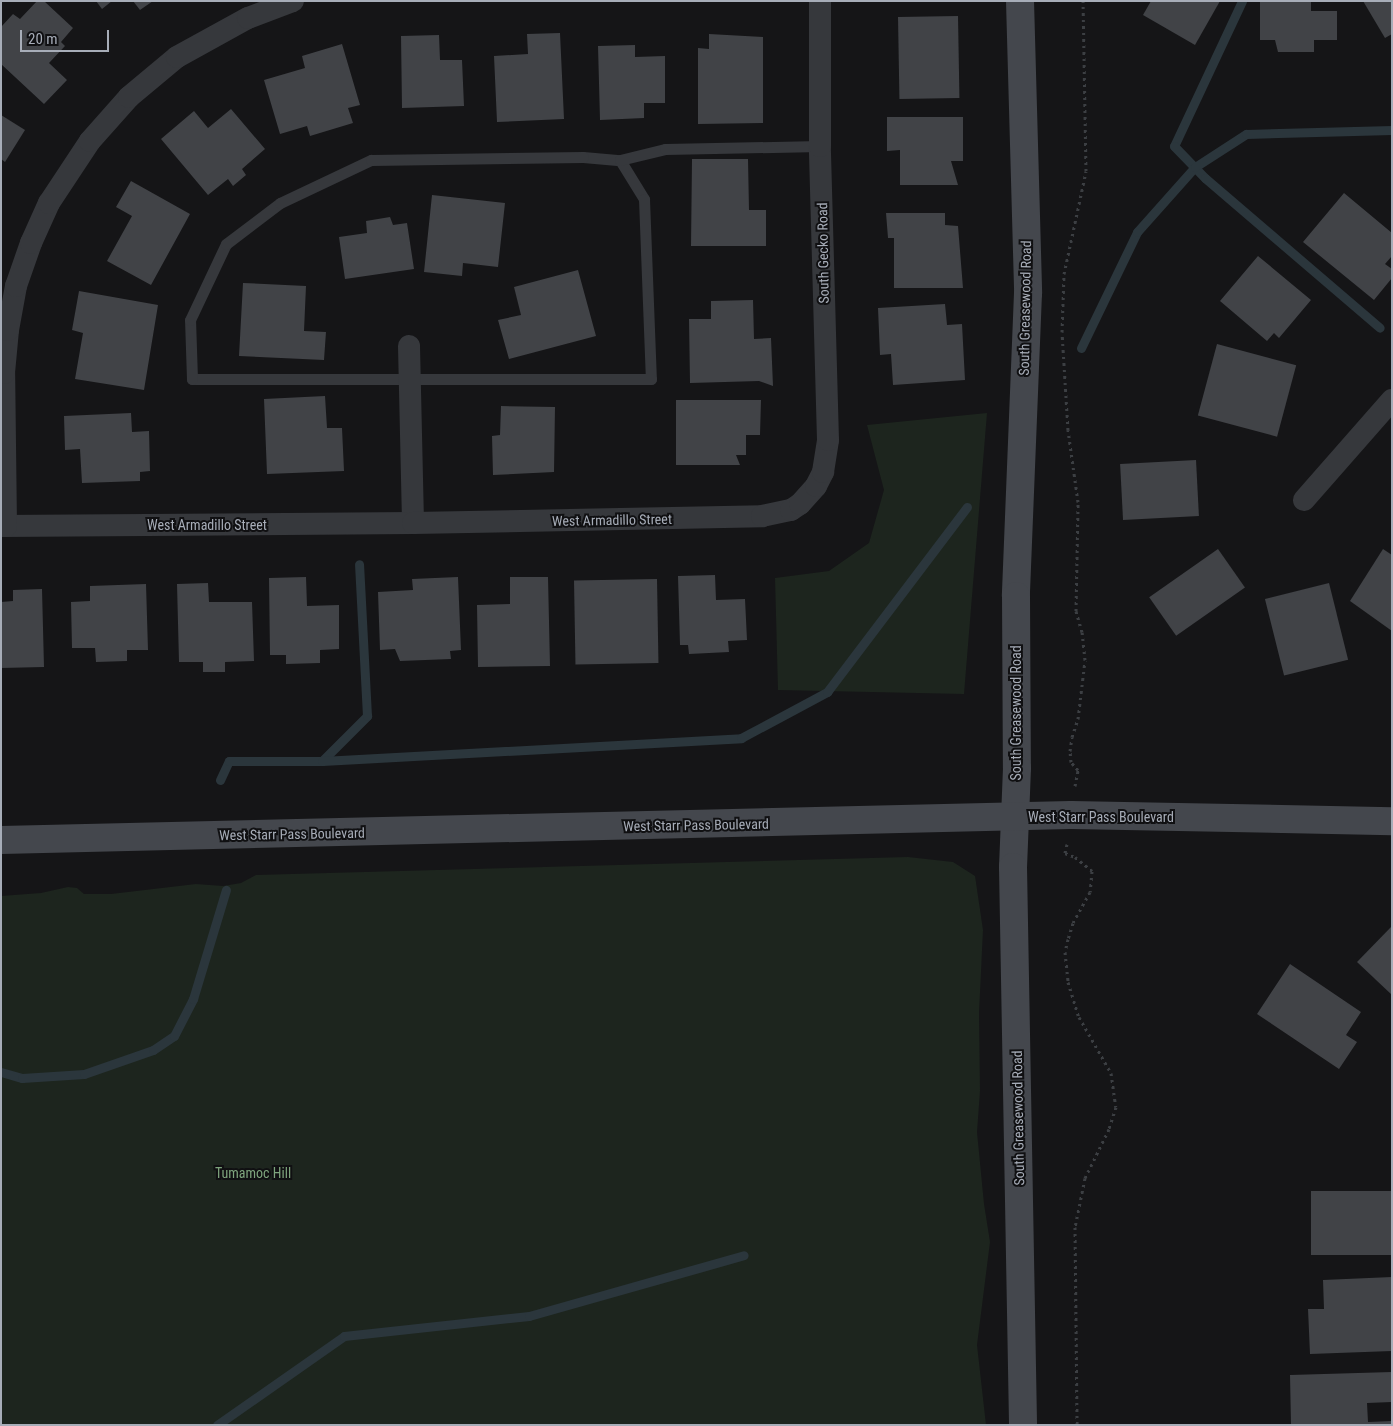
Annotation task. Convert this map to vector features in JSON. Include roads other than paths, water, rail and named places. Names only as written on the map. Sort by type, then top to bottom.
[{"type":"main road","name":"South Greasewood Road","points":[[1020,1],[1028,293],[1016,596],[1017,768],[1014,817],[1022,1425]]},
{"type":"main road","name":"West Starr Pass Boulevard","points":[[1,840],[1071,815],[1392,821]]},
{"type":"street","points":[[3,526],[4,373],[8,330],[16,286],[31,243],[49,203],[90,141],[129,97],[177,57],[248,18],[294,1]]},
{"type":"street","name":"South Gecko Road","points":[[806,500],[823,472],[828,440],[820,146],[820,1]]},
{"type":"street","points":[[409,346],[414,523]]},
{"type":"street","points":[[1304,500],[1392,400]]},
{"type":"street","name":"West Armadillo Street","points":[[3,526],[414,523],[762,516],[791,510],[806,500]]},
{"type":"lane","points":[[620,160],[644,199],[650,379],[192,379],[190,320],[226,244],[280,203],[371,160],[583,157],[620,160],[665,149],[820,146]]},
{"type":"waterway","points":[[1242,1],[1174,146],[1205,178],[1380,328]]},
{"type":"waterway","points":[[1081,348],[1137,232],[1195,167],[1246,134],[1392,130]]},
{"type":"waterway","points":[[220,780],[229,761],[322,761],[741,738],[827,692],[967,507]]},
{"type":"waterway","points":[[322,761],[367,716],[359,564]]},
{"type":"waterway","points":[[1,1072],[22,1078],[84,1074],[153,1050],[174,1036],[193,999],[226,890]]},
{"type":"waterway","points":[[217,1425],[344,1336],[529,1316],[744,1255]]},
{"type":"park label","name":"Tumamoc Hill","points":[[253,1173]]}]
